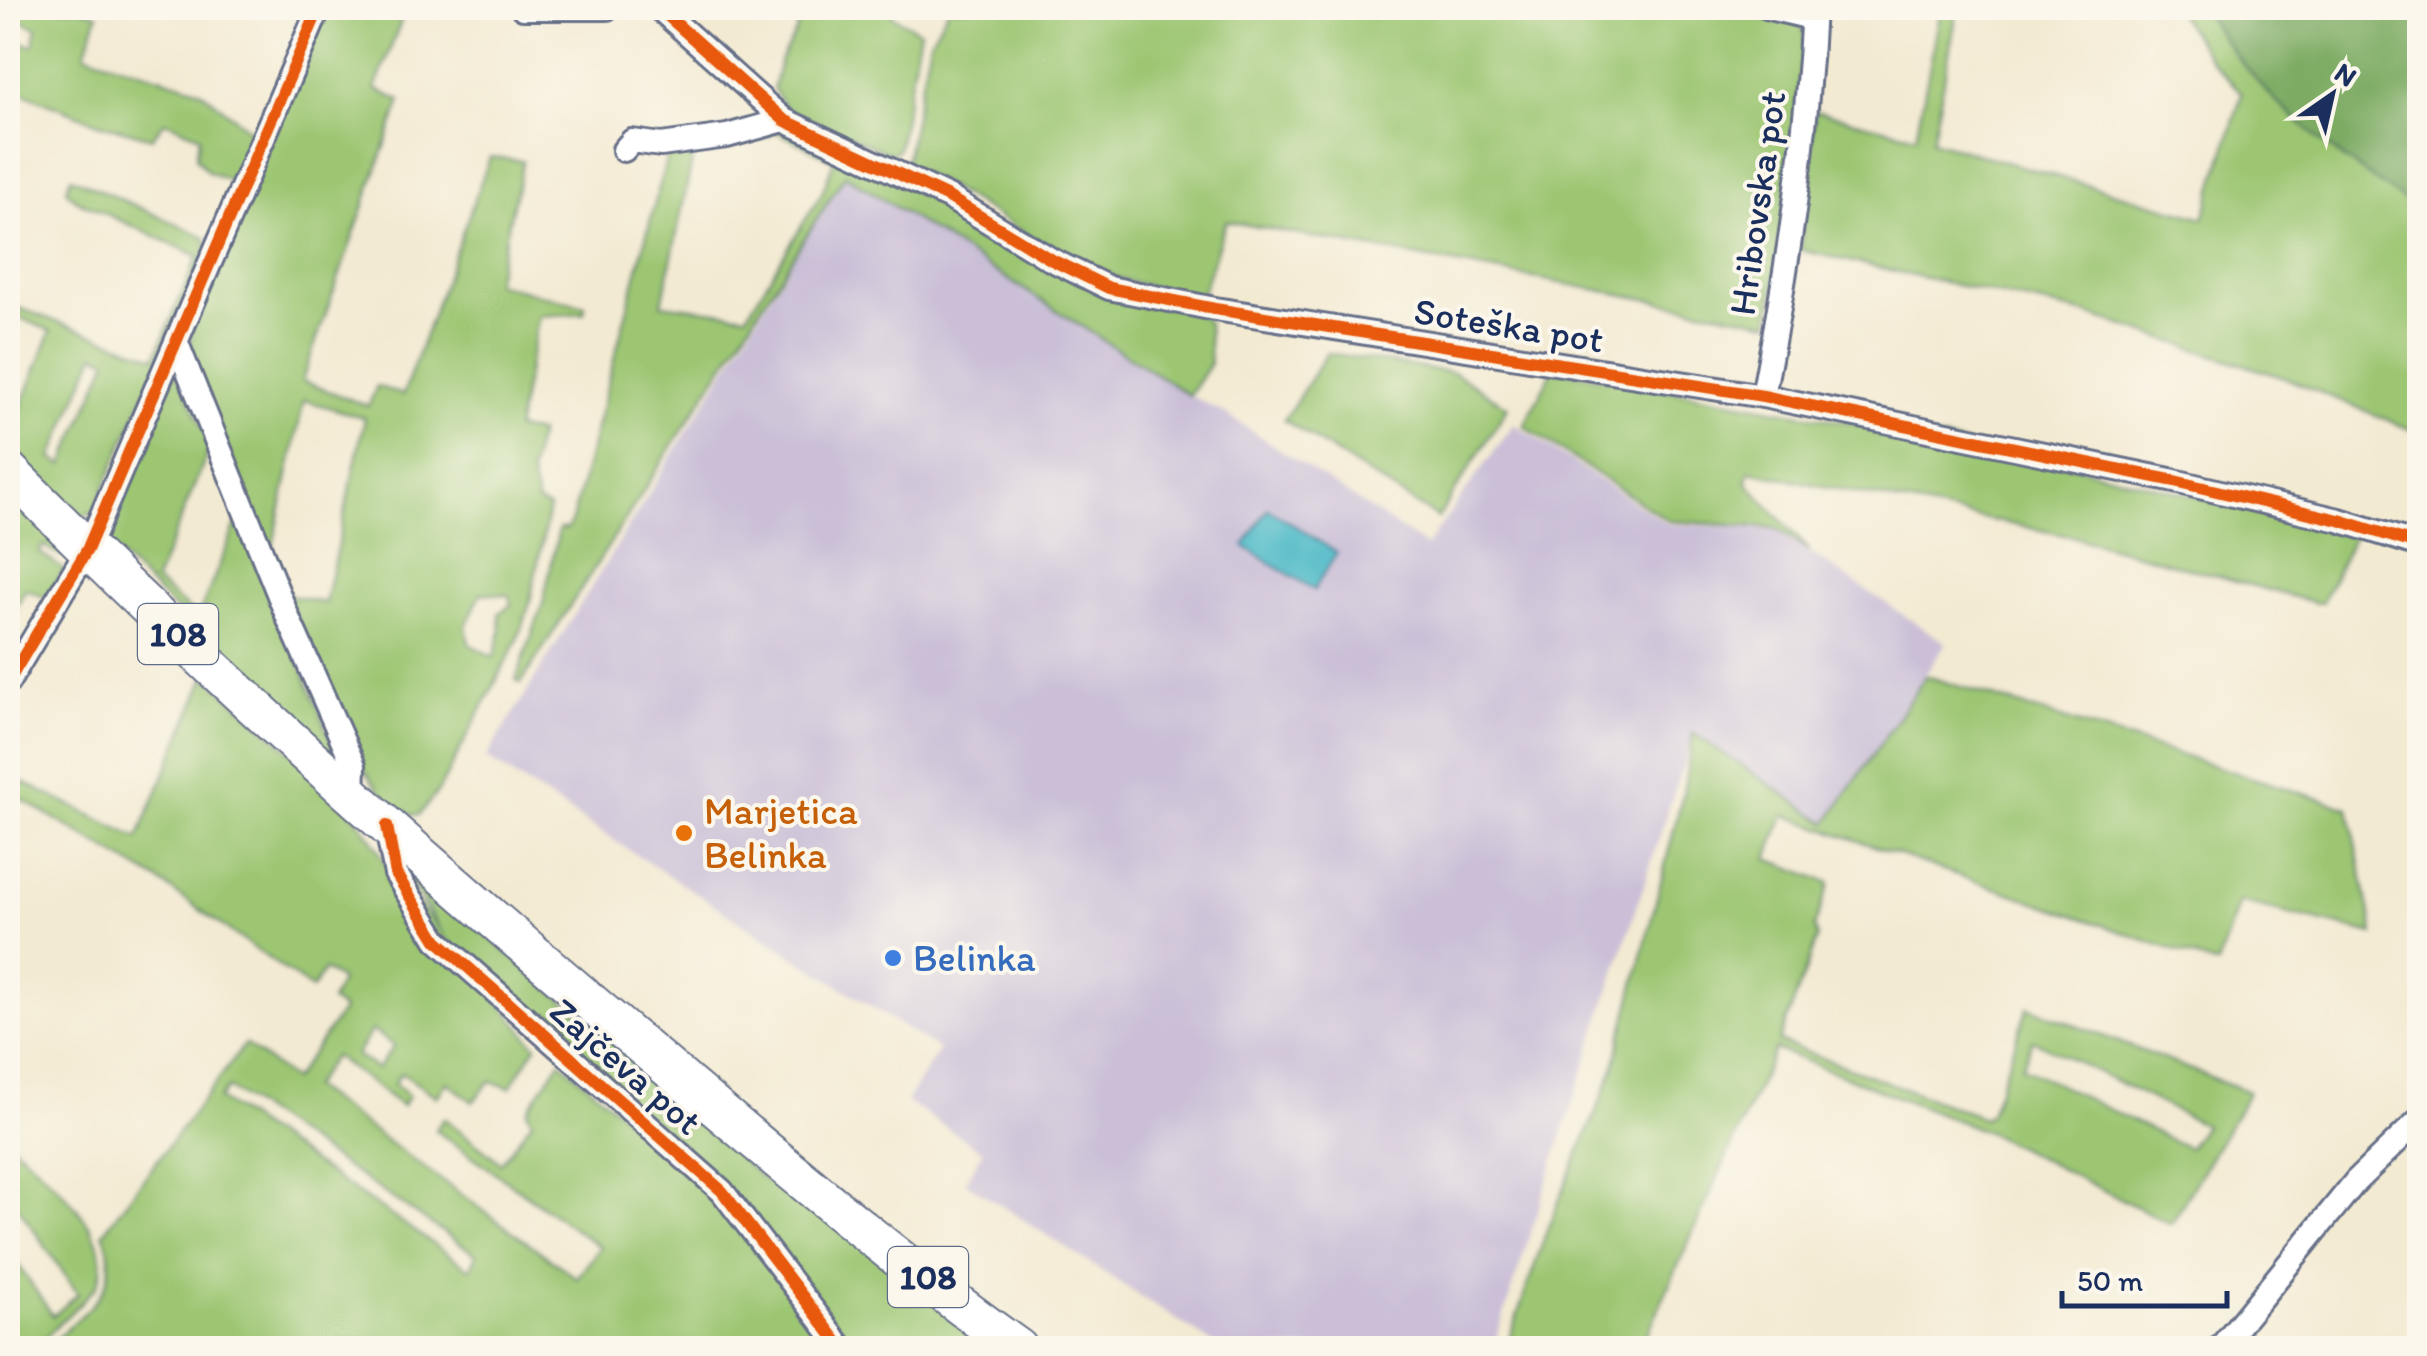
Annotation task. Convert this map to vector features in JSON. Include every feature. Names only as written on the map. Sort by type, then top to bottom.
[{"type":"main road","name":"108","points":[[8,470],[87,550],[387,826],[734,1123],[1018,1348]]},
{"type":"street","points":[[8,682],[87,550],[178,346],[319,8]]},
{"type":"street","points":[[523,8],[606,8]]},
{"type":"street","name":"Soteška pot","points":[[659,8],[784,120],[950,198],[1050,259],[1109,288],[1214,310],[1763,396],[2170,480],[2340,520],[2420,545]]},
{"type":"street","name":"Hribovska pot","points":[[1763,396],[1795,226],[1807,120],[1812,12],[1769,8]]},
{"type":"street","points":[[624,150],[638,140],[661,144],[727,136],[784,120]]},
{"type":"street","points":[[178,346],[288,620],[354,766],[353,794]]},
{"type":"street","name":"Zajčeva pot","points":[[387,826],[396,874],[437,940],[722,1191],[842,1348]]},
{"type":"street","points":[[2220,1348],[2356,1181],[2420,1119]]},
{"type":"shaded area","name":"Belinka","points":[[845,175],[1189,395],[1226,414],[1426,546],[1514,424],[1668,524],[1774,529],[1946,643],[1827,824],[1693,734],[1493,1348],[1220,1348],[965,1182],[983,1151],[906,1102],[939,1050],[486,758]]},
{"type":"green space","points":[[8,8],[79,8],[98,14],[85,54],[199,89],[255,134],[237,184],[208,172],[196,157],[200,136],[165,121],[152,138],[98,123],[8,87],[8,38],[33,46],[37,28],[8,16]]},
{"type":"green space","points":[[330,8],[406,8],[375,89],[401,101],[302,381],[368,406],[377,386],[403,395],[490,157],[523,161],[495,283],[585,306],[584,313],[539,316],[516,429],[539,433],[530,472],[538,503],[549,508],[529,606],[516,643],[439,790],[419,815],[399,809],[378,789],[358,759],[286,594],[325,603],[365,418],[304,400],[270,560],[190,360],[191,332],[318,22]],"holes":[[[481,593],[509,595],[511,605],[499,613],[501,632],[494,657],[469,644],[466,626]]]},
{"type":"green space","points":[[799,8],[893,8],[893,16],[920,31],[898,149],[892,155],[785,108],[773,88],[780,61],[797,30]]},
{"type":"green space","points":[[949,8],[1750,8],[1799,21],[1805,35],[1770,322],[1226,221],[1201,297],[1149,287],[1099,271],[1067,257],[905,165],[930,41]]},
{"type":"green space","points":[[1941,8],[1958,8],[1932,141],[2204,218],[2242,93],[2211,61],[2175,8],[2202,8],[2248,71],[2298,121],[2419,210],[2419,433],[2288,379],[2087,314],[1800,250],[1815,111],[1916,136]]},
{"type":"green space","points":[[2202,8],[2419,8],[2419,210],[2298,122],[2248,71]]},
{"type":"green space","points":[[787,128],[880,170],[1015,245],[1192,308],[1208,323],[1210,364],[1189,395],[845,175],[521,683],[516,680],[542,607],[559,529],[567,529],[572,520],[668,153],[695,147],[662,304],[747,315],[822,193],[834,161],[776,132],[760,140],[750,136]]},
{"type":"green space","points":[[71,177],[203,236],[209,245],[94,512],[81,517],[69,512],[8,450],[8,427],[12,430],[51,331],[8,313],[8,304],[155,357],[198,256],[76,200],[66,190]],"holes":[[[95,354],[108,360],[63,465],[52,458]]]},
{"type":"green space","points":[[1327,353],[1455,373],[1508,407],[1438,518],[1284,420]]},
{"type":"green space","points":[[1553,369],[2028,455],[2354,535],[2322,602],[2316,603],[2079,538],[1749,471],[1747,483],[1810,551],[1775,528],[1669,521],[1524,426]]},
{"type":"green space","points":[[176,370],[211,445],[155,581],[198,617],[240,515],[339,760],[332,760],[104,541],[108,520]]},
{"type":"green space","points":[[8,486],[71,556],[58,555],[44,545],[39,552],[64,570],[47,599],[26,589],[8,622]]},
{"type":"green space","points":[[206,676],[306,765],[355,816],[385,864],[536,1046],[510,1088],[490,1081],[473,1102],[447,1082],[437,1097],[401,1073],[394,1084],[409,1096],[402,1106],[334,1056],[312,1087],[577,1278],[600,1247],[435,1130],[444,1118],[501,1163],[532,1121],[527,1111],[560,1061],[709,1189],[832,1348],[47,1348],[87,1310],[105,1285],[109,1254],[103,1233],[245,1044],[293,1080],[343,1010],[331,1001],[341,980],[324,970],[312,989],[156,879],[8,791],[8,775],[138,838]],"holes":[[[372,1030],[394,1046],[377,1069],[356,1055]],[[228,1088],[477,1255],[470,1269],[219,1099]]]},
{"type":"green space","points":[[1926,676],[2349,808],[2374,934],[2239,902],[2217,965],[1784,815],[1768,859],[1830,883],[1814,927],[1818,937],[1779,1042],[1984,1118],[1990,1114],[2028,1007],[2249,1092],[2171,1224],[1989,1133],[1775,1049],[1641,1348],[1506,1348],[1548,1227],[1613,1071],[1683,794],[1693,733],[1827,823]],"holes":[[[2033,1040],[2204,1125],[2188,1148],[2022,1067]]]},
{"type":"green space","points":[[406,867],[693,1110],[691,1115],[764,1180],[805,1200],[1003,1348],[848,1348],[765,1232],[447,941],[406,874]]},
{"type":"green space","points":[[8,1141],[75,1206],[99,1247],[102,1267],[96,1287],[35,1348],[8,1348],[8,1250],[53,1316],[78,1294],[8,1192]]},
{"type":"water","points":[[1268,508],[1337,553],[1314,590],[1244,546]]},
{"type":"cycle path","points":[[8,682],[87,550],[319,8]]},
{"type":"cycle path","points":[[659,8],[784,120],[950,198],[1050,259],[1109,288],[1215,309],[1763,396],[2170,480],[2339,520],[2420,545]]},
{"type":"cycle path","points":[[387,826],[396,874],[437,940],[722,1191],[842,1348]]},
{"type":"place","name":"Marjetica Belinka","points":[[684,833]]},
{"type":"place","name":"Belinka","points":[[893,958]]}]
